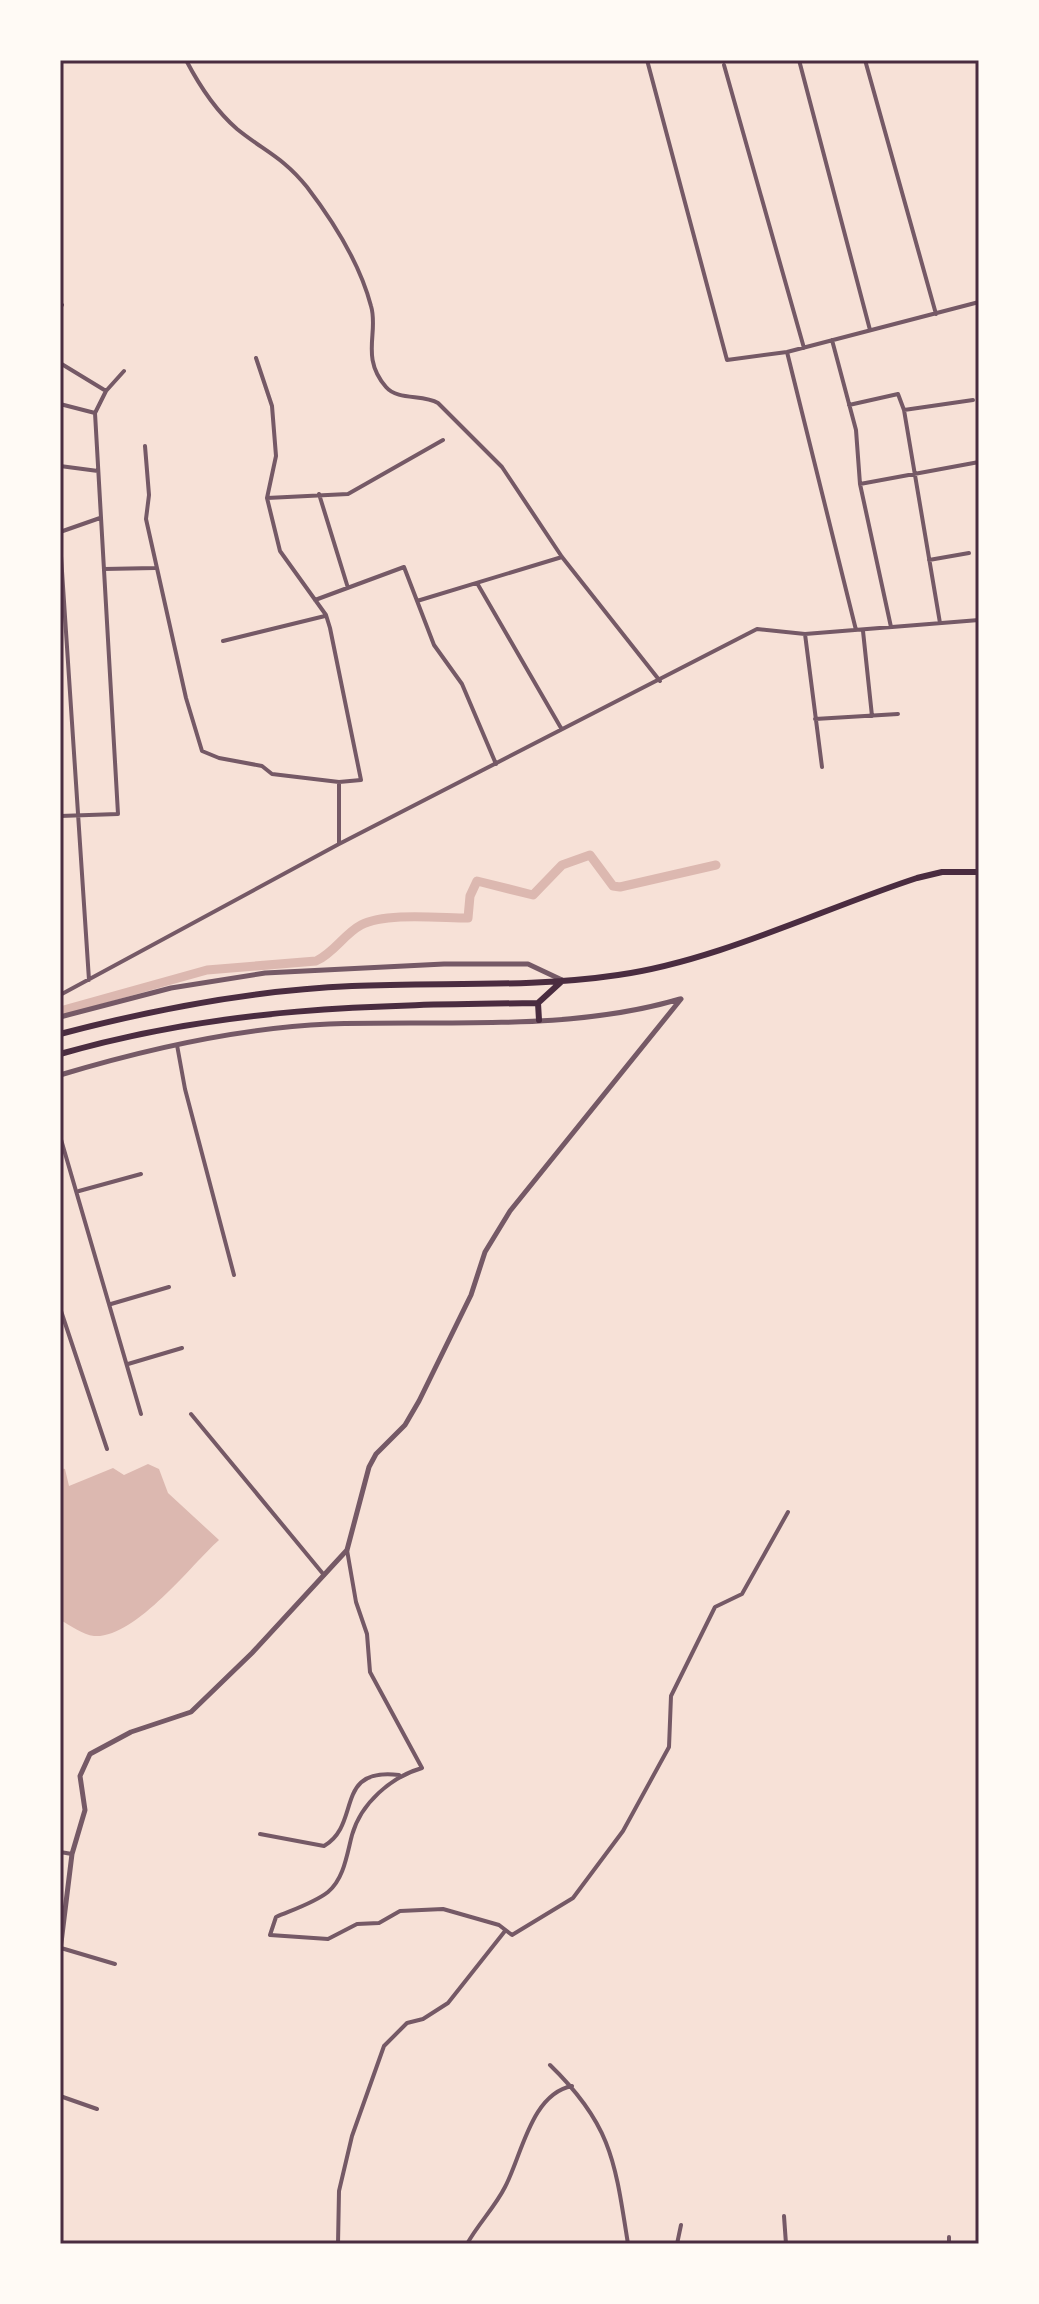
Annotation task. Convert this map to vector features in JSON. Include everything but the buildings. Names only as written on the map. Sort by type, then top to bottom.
[{"type":"highway","points":[[60,1034],[242,996],[349,986],[562,981],[620,975],[676,963],[917,878],[942,872],[979,872]]},
{"type":"highway","points":[[60,1054],[117,1038],[250,1013],[328,1007],[538,1003],[562,981]]},
{"type":"highway","points":[[538,1003],[539,1020]]},
{"type":"street","points":[[186,60],[220,113],[239,131],[279,156],[307,187],[340,239],[370,302],[373,314],[369,345],[385,386],[402,395],[429,397],[502,467],[562,557],[660,681]]},
{"type":"street","points":[[647,60],[727,360],[787,352],[979,302]]},
{"type":"street","points":[[799,60],[870,330]]},
{"type":"street","points":[[865,60],[936,314]]},
{"type":"street","points":[[724,65],[804,348]]},
{"type":"street","points":[[832,340],[856,430],[860,484],[891,627]]},
{"type":"street","points":[[787,352],[856,630]]},
{"type":"street","points":[[145,446],[149,495],[146,519],[155,568],[202,751],[219,758],[262,766],[272,774],[339,782],[361,780],[326,615],[280,551],[267,498],[276,456],[272,406],[256,358]]},
{"type":"street","points":[[60,363],[106,391]]},
{"type":"street","points":[[60,816],[118,814],[95,413],[106,391],[124,371]]},
{"type":"street","points":[[849,405],[898,394],[904,410],[940,623]]},
{"type":"street","points":[[904,410],[973,400]]},
{"type":"street","points":[[60,404],[95,413]]},
{"type":"street","points":[[267,498],[348,494],[443,440]]},
{"type":"street","points":[[860,484],[979,462]]},
{"type":"street","points":[[60,466],[98,471]]},
{"type":"street","points":[[319,494],[348,588]]},
{"type":"street","points":[[60,532],[100,518]]},
{"type":"street","points":[[60,541],[89,980]]},
{"type":"street","points":[[929,560],[969,553]]},
{"type":"street","points":[[417,601],[562,557]]},
{"type":"street","points":[[315,600],[404,567],[434,645],[462,684],[496,764]]},
{"type":"street","points":[[104,569],[155,568]]},
{"type":"street","points":[[477,583],[561,728]]},
{"type":"street","points":[[223,641],[326,615]]},
{"type":"street","points":[[60,995],[339,844],[757,629],[805,634],[979,621]]},
{"type":"street","points":[[863,631],[872,716]]},
{"type":"street","points":[[805,634],[822,767]]},
{"type":"street","points":[[815,719],[898,714]]},
{"type":"street","points":[[339,782],[339,844]]},
{"type":"street","points":[[60,1017],[171,988],[265,973],[444,964],[528,964],[562,981]]},
{"type":"street","points":[[60,1075],[177,1045],[324,1024],[578,1018],[681,999],[510,1211],[485,1252],[467,1305],[419,1401],[405,1425],[376,1454],[369,1467],[347,1550],[356,1602],[367,1634],[370,1672],[422,1768],[399,1775],[381,1773],[367,1776],[358,1784],[336,1839],[324,1846],[260,1834]]},
{"type":"street","points":[[177,1045],[185,1089],[234,1275]]},
{"type":"street","points":[[60,1136],[79,1191],[141,1414]]},
{"type":"street","points":[[79,1191],[141,1174]]},
{"type":"street","points":[[111,1304],[169,1287]]},
{"type":"street","points":[[60,1308],[107,1449]]},
{"type":"street","points":[[128,1364],[182,1348]]},
{"type":"street","points":[[191,1414],[324,1575]]},
{"type":"street","points":[[399,1775],[372,1800],[354,1830],[344,1867],[329,1892],[276,1917],[270,1935],[328,1939],[357,1924],[379,1923],[400,1911],[443,1909],[499,1925],[512,1935],[573,1898],[623,1831],[669,1747],[671,1696],[715,1607],[742,1594],[788,1512]]},
{"type":"street","points":[[115,1964],[60,1950],[72,1854],[85,1810],[80,1776],[90,1754],[131,1732],[172,1721],[191,1712],[347,1550]]},
{"type":"street","points":[[60,1852],[72,1854]]},
{"type":"street","points":[[338,2244],[339,2191],[352,2136],[384,2046],[407,2023],[423,2019],[448,2003],[505,1931]]},
{"type":"street","points":[[550,2065],[572,2086],[600,2123],[617,2175],[628,2244]]},
{"type":"street","points":[[467,2244],[504,2189],[537,2114],[558,2089],[572,2086]]},
{"type":"street","points":[[60,2096],[97,2109]]},
{"type":"street","points":[[784,2216],[786,2244]]},
{"type":"street","points":[[677,2244],[681,2225]]},
{"type":"street","points":[[949,2237],[949,2244]]},
{"type":"shaded area","points":[[148,1464],[159,1469],[168,1493],[219,1540],[144,1614],[127,1626],[110,1634],[85,1634],[60,1620],[60,1468],[65,1469],[69,1486],[113,1468],[124,1475]]},
{"type":"waterway","points":[[60,1011],[207,970],[316,961],[361,925],[384,918],[468,918],[470,896],[477,881],[533,895],[562,865],[590,855],[613,886],[620,887],[716,865]]}]
